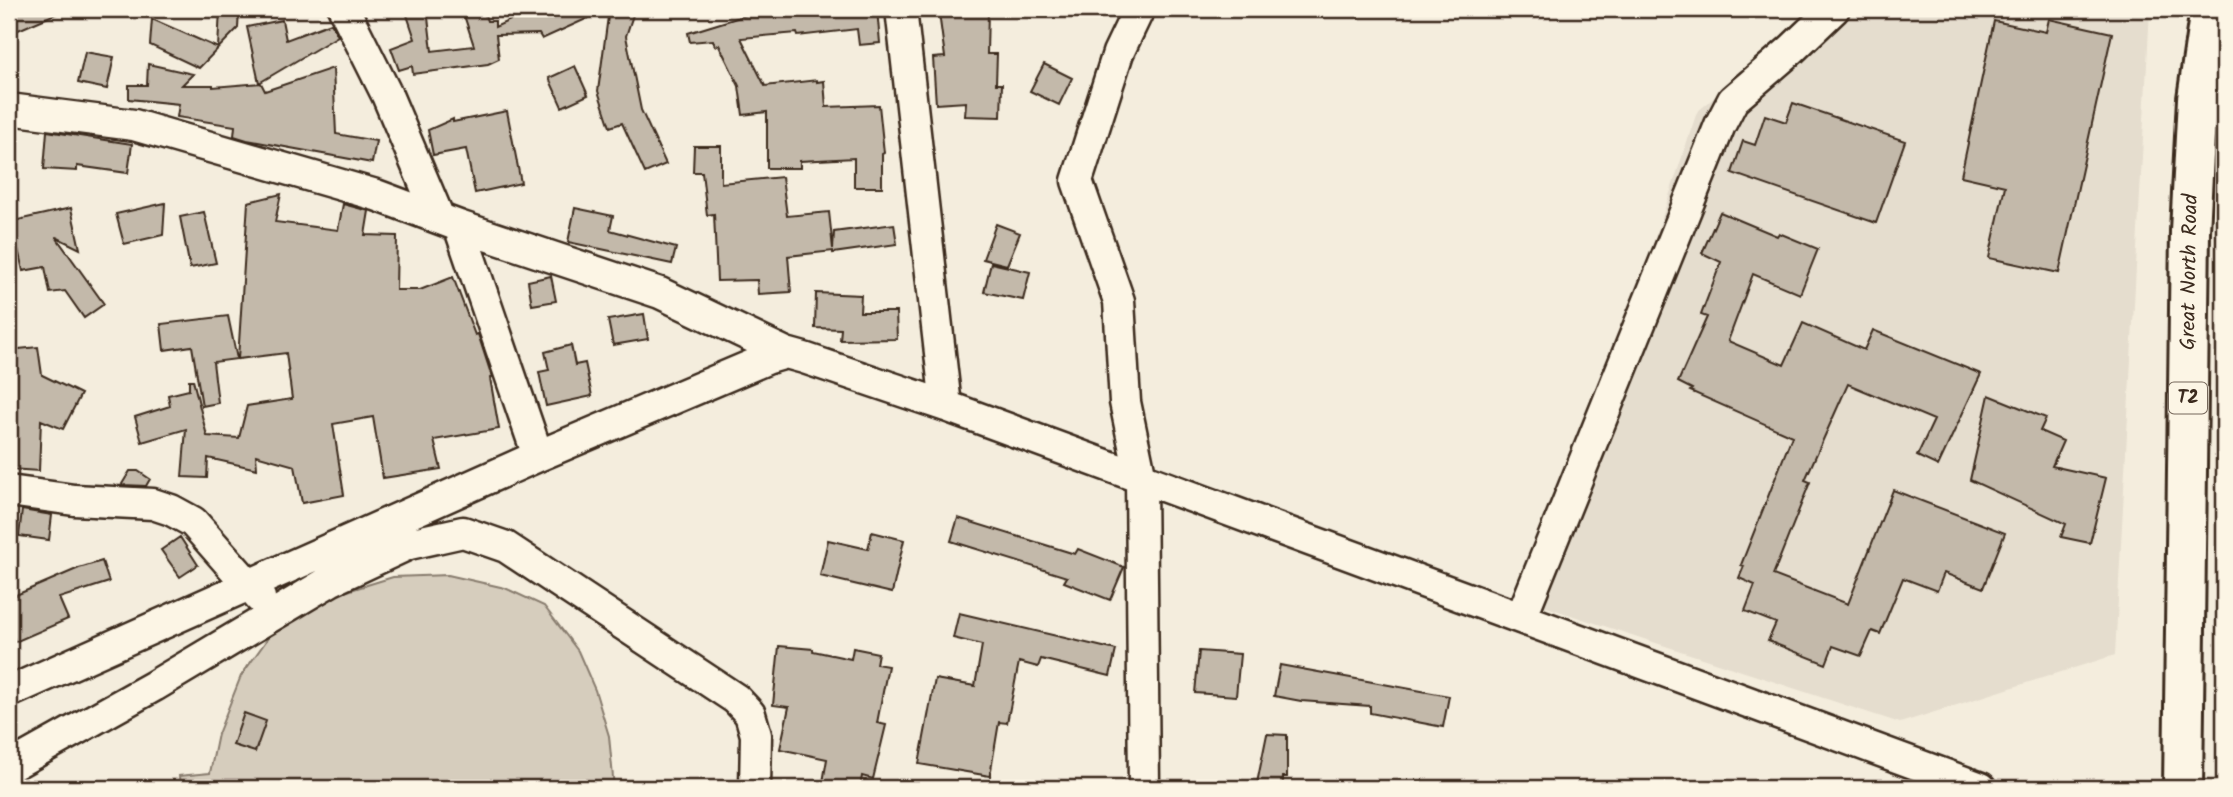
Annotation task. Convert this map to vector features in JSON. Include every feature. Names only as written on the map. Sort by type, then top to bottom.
[{"type":"highway","name":"Great North Road","points":[[2183,788],[2190,231],[2197,99],[2210,9]]},
{"type":"street","points":[[344,9],[449,222],[538,456]]},
{"type":"street","points":[[901,9],[946,406]]},
{"type":"street","points":[[1139,9],[1118,53],[1077,181],[1119,301],[1125,402],[1141,479],[1144,788]]},
{"type":"street","points":[[1521,618],[1720,125],[1733,100],[1834,9]]},
{"type":"street","points":[[9,109],[134,125],[376,195],[660,293],[786,354],[946,406],[1981,788]]},
{"type":"street","points":[[9,692],[538,456],[769,358],[786,354]]},
{"type":"street","points":[[9,491],[74,500],[153,504],[171,510],[193,522],[250,584],[272,615]]},
{"type":"street","points":[[9,767],[154,686],[330,581],[409,544],[463,532],[506,547],[736,699],[750,715],[756,735],[755,788]]},
{"type":"shaded area","points":[[1820,9],[2150,9],[2115,655],[1900,723],[1534,603],[1697,112]]},
{"type":"shaded area","points":[[448,575],[505,588],[544,606],[578,651],[595,690],[609,736],[614,788],[180,788],[179,776],[210,773],[218,734],[241,676],[276,627],[328,597],[393,577]]},
{"type":"building","points":[[9,9],[67,9],[9,34]]},
{"type":"building","points":[[220,9],[239,9],[238,28],[199,68],[150,45],[152,19],[218,48]]},
{"type":"building","points":[[405,9],[427,9],[432,51],[474,46],[462,9],[483,9],[487,21],[495,21],[495,27],[535,9],[608,9],[542,39],[539,34],[496,35],[499,59],[488,64],[413,74],[412,66],[399,70],[391,48],[415,39]]},
{"type":"building","points":[[609,9],[635,9],[626,36],[641,110],[666,164],[645,173],[622,123],[610,127],[598,91]]},
{"type":"building","points":[[795,9],[877,9],[880,43],[859,45],[857,29],[798,36],[797,33],[741,38],[765,86],[824,81],[826,107],[879,105],[884,153],[882,187],[854,187],[854,158],[800,161],[800,168],[767,168],[767,112],[743,115],[739,86],[719,45],[715,46],[713,40],[690,42],[688,33],[753,13]]},
{"type":"building","points":[[988,9],[987,54],[997,54],[996,84],[1002,84],[1001,117],[965,116],[966,102],[936,104],[933,58],[945,57],[939,13]]},
{"type":"building","points":[[2049,19],[2112,33],[2059,273],[1989,258],[2005,186],[1961,176],[1994,21],[2046,32]]},
{"type":"building","points":[[282,20],[286,40],[331,23],[338,36],[259,83],[247,27]]},
{"type":"building","points":[[85,52],[114,57],[107,89],[78,83]]},
{"type":"building","points":[[148,64],[193,74],[182,85],[213,87],[261,83],[265,91],[333,68],[336,134],[376,141],[372,163],[247,140],[234,136],[235,126],[177,117],[179,104],[129,99],[129,85],[147,85]]},
{"type":"building","points":[[1044,64],[1072,78],[1059,105],[1030,91]]},
{"type":"building","points":[[575,66],[588,95],[562,107],[549,78]]},
{"type":"building","points":[[1793,103],[1905,141],[1876,223],[1732,173],[1743,141],[1755,145],[1765,115],[1786,122]]},
{"type":"building","points":[[507,111],[521,183],[475,193],[466,149],[433,155],[428,130],[453,119],[453,122]]},
{"type":"building","points":[[47,131],[132,144],[128,173],[77,166],[77,171],[44,169]]},
{"type":"building","points":[[694,146],[721,146],[721,183],[782,177],[787,216],[829,212],[833,249],[834,232],[894,224],[897,244],[788,256],[791,292],[758,294],[757,280],[717,281],[714,214],[707,215],[702,172],[693,172]]},
{"type":"building","points":[[281,194],[275,222],[338,230],[343,204],[369,211],[365,235],[397,236],[396,290],[420,290],[453,277],[475,335],[478,334],[492,377],[490,378],[499,429],[434,440],[441,469],[383,478],[373,417],[333,424],[344,495],[302,503],[295,466],[256,455],[257,469],[208,458],[207,478],[182,477],[186,429],[142,442],[135,417],[170,406],[168,395],[189,390],[189,380],[193,380],[207,436],[239,438],[247,406],[292,399],[286,353],[238,359],[248,202]]},
{"type":"building","points":[[165,203],[163,235],[124,244],[116,214]]},
{"type":"building","points":[[71,208],[80,249],[56,237],[104,304],[84,318],[65,291],[50,293],[45,267],[23,271],[16,240],[9,243],[9,222]]},
{"type":"building","points":[[575,208],[613,216],[610,230],[676,248],[672,264],[568,242]]},
{"type":"building","points":[[204,212],[216,263],[190,268],[180,217]]},
{"type":"building","points":[[1720,212],[1777,236],[1779,233],[1818,249],[1800,294],[1753,274],[1728,341],[1784,365],[1803,323],[1864,350],[1873,330],[1981,374],[1938,466],[1917,456],[1934,420],[1848,384],[1805,480],[1810,482],[1773,575],[1848,604],[1893,490],[2005,533],[1983,588],[1944,573],[1937,591],[1903,578],[1880,634],[1872,631],[1861,656],[1833,646],[1826,664],[1768,641],[1776,623],[1745,611],[1755,585],[1739,578],[1744,566],[1741,565],[1792,436],[1690,391],[1692,389],[1678,382],[1707,317],[1701,315],[1721,262],[1702,253]]},
{"type":"building","points":[[996,224],[1020,233],[1007,265],[983,259]]},
{"type":"building","points":[[991,263],[1030,272],[1023,300],[984,292]]},
{"type":"building","points":[[551,276],[556,301],[532,305],[528,281]]},
{"type":"building","points":[[816,293],[861,295],[860,312],[896,312],[897,339],[840,340],[841,329],[815,328]]},
{"type":"building","points":[[644,314],[648,339],[613,345],[608,320]]},
{"type":"building","points":[[228,316],[237,359],[213,362],[218,403],[202,406],[192,346],[164,350],[161,324]]},
{"type":"building","points":[[571,345],[575,365],[585,363],[592,396],[546,406],[539,372],[549,370],[545,352]]},
{"type":"building","points":[[38,347],[42,375],[81,394],[63,429],[41,420],[39,471],[9,469],[9,350]]},
{"type":"building","points":[[1989,395],[2046,418],[2040,431],[2063,441],[2052,466],[2106,478],[2090,543],[2061,537],[2066,524],[1970,480]]},
{"type":"building","points":[[130,471],[138,471],[150,479],[146,486],[123,485]]},
{"type":"building","points":[[22,510],[52,515],[49,540],[19,536]]},
{"type":"building","points":[[958,518],[1075,554],[1078,549],[1124,567],[1110,600],[1064,582],[1067,577],[951,541]]},
{"type":"building","points":[[872,532],[904,540],[892,593],[820,576],[828,540],[868,549]]},
{"type":"building","points":[[180,537],[198,565],[180,577],[161,550]]},
{"type":"building","points":[[102,561],[109,582],[59,598],[68,619],[15,642],[9,626],[9,598]]},
{"type":"building","points":[[959,613],[1116,650],[1110,676],[1041,659],[1038,667],[1019,662],[1007,723],[999,722],[990,776],[919,764],[935,679],[975,686],[982,645],[953,638]]},
{"type":"building","points":[[779,646],[813,649],[851,659],[853,648],[878,653],[876,664],[888,666],[877,723],[886,725],[873,779],[862,776],[860,788],[822,788],[827,759],[780,749],[789,707],[773,705]]},
{"type":"building","points":[[1199,651],[1240,654],[1236,696],[1195,693]]},
{"type":"building","points":[[1280,665],[1449,696],[1443,727],[1370,713],[1370,706],[1301,701],[1274,696]]},
{"type":"building","points":[[244,713],[266,721],[255,752],[233,745]]},
{"type":"building","points":[[1267,734],[1287,735],[1287,777],[1283,777],[1283,788],[1256,788]]}]
